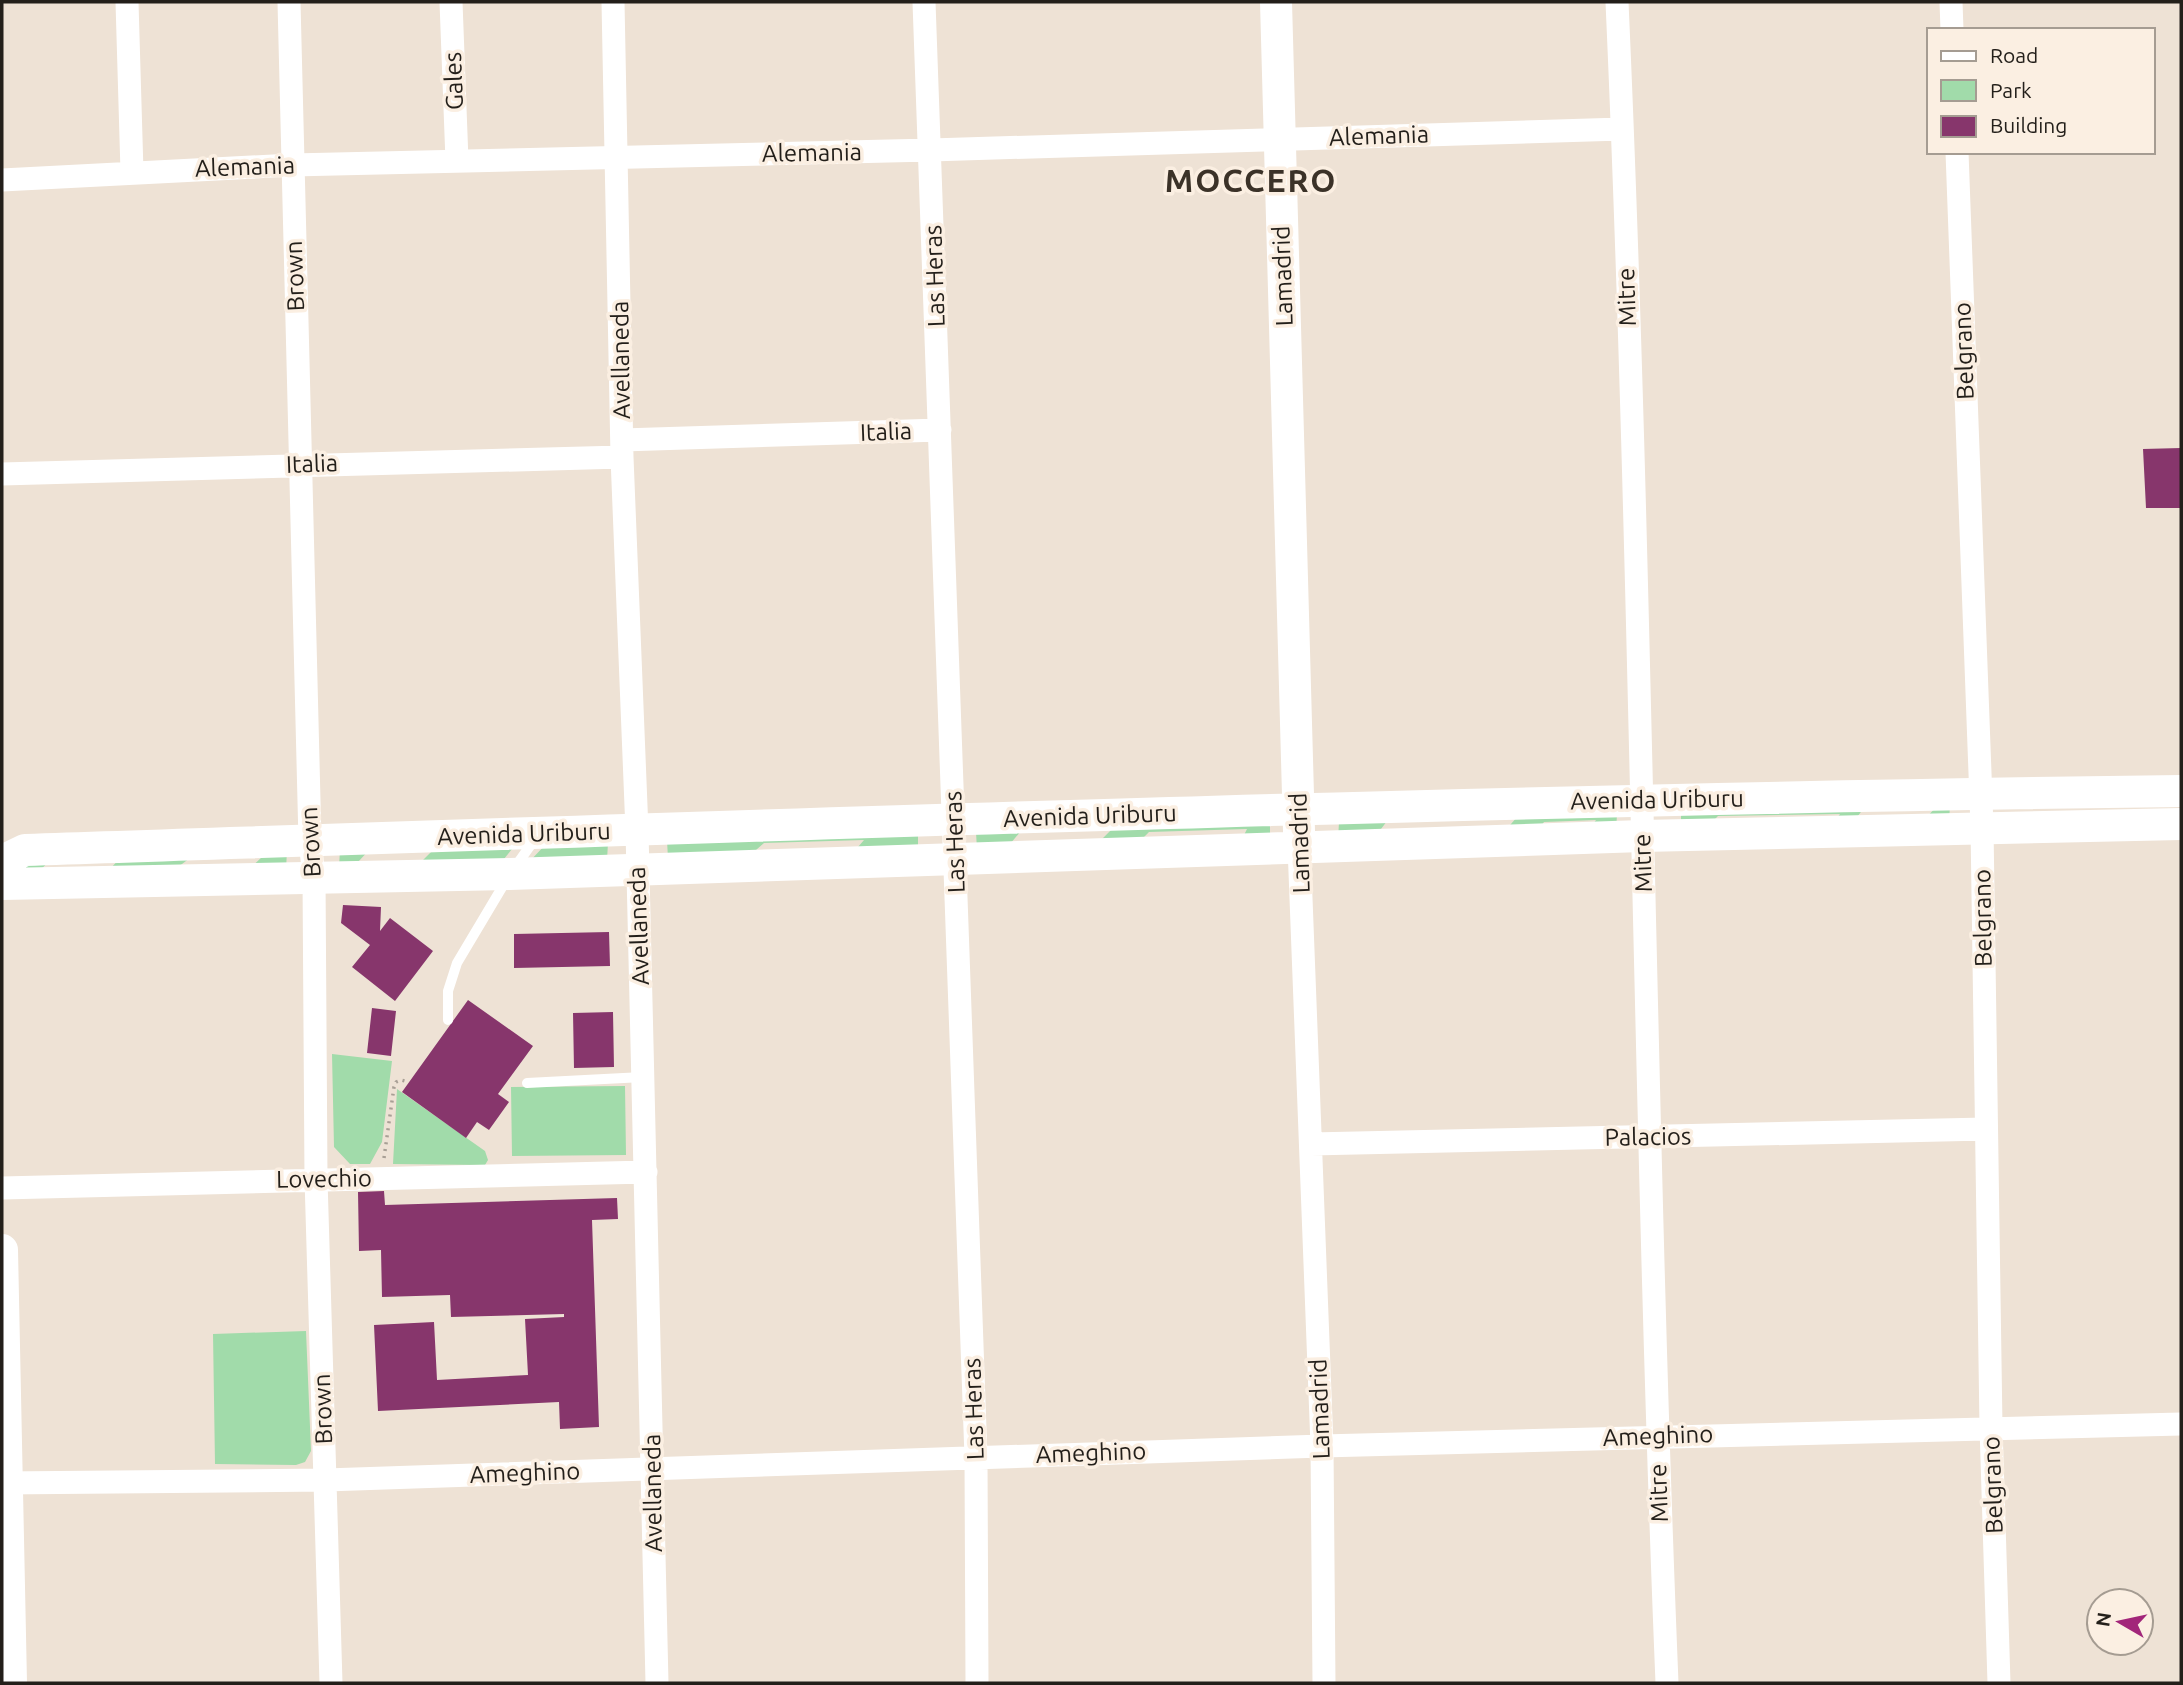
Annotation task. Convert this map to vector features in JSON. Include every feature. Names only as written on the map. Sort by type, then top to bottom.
[{"type":"main road","name":"Lamadrid","points":[[1276,2],[1299,846]]},
{"type":"main road","name":"Avenida Uriburu","points":[[2,860],[24,850],[1299,809],[1980,793],[2181,791]]},
{"type":"main road","name":"Avenida Uriburu","points":[[2,884],[510,874],[1299,846],[2181,824]]},
{"type":"main road","points":[[2,1250],[4,1483],[11,1683]]},
{"type":"street","points":[[127,2],[132,172]]},
{"type":"street","name":"Brown","points":[[289,2],[310,841],[314,877],[316,1179],[331,1683]]},
{"type":"street","name":"Gales","points":[[451,2],[457,161]]},
{"type":"street","name":"Avellaneda","points":[[614,2],[622,449],[637,831],[657,1683]]},
{"type":"street","name":"Las Heras","points":[[925,2],[976,1457],[977,1683]]},
{"type":"street","name":"Mitre","points":[[1616,2],[1651,1137],[1657,1436],[1667,1683]]},
{"type":"street","points":[[1951,2],[1952,28]]},
{"type":"street","name":"Alemania","points":[[2,180],[292,165],[931,150],[1622,129]]},
{"type":"street","name":"Belgrano","points":[[1957,154],[1982,827],[1991,1427],[1999,1683]]},
{"type":"street","name":"Italia","points":[[2,474],[622,449],[940,430]]},
{"type":"street","name":"Lamadrid","points":[[1299,846],[1322,1446],[1324,1683]]},
{"type":"street","name":"Palacios","points":[[1311,1144],[1986,1129]]},
{"type":"street","name":"Lovechio","points":[[2,1188],[646,1172]]},
{"type":"street","name":"Ameghino","points":[[4,1483],[326,1480],[1322,1446],[2181,1424]]},
{"type":"lane","points":[[449,1020],[448,992],[457,963],[510,874],[538,834]]},
{"type":"lane","points":[[527,1083],[643,1077]]},
{"type":"path","points":[[381,1177],[394,1087],[396,1082],[401,1080],[409,1082]]},
{"type":"green space","points":[[1950,805],[1949,822],[1831,826],[1840,814],[1718,816],[1705,829],[1681,830],[1681,812],[1864,808],[1854,821],[1925,819],[1937,806]]},
{"type":"green space","points":[[1617,814],[1616,832],[1586,833],[1596,820],[1544,822],[1535,834],[1338,840],[1339,822],[1387,821],[1378,833],[1505,831],[1517,817]]},
{"type":"green space","points":[[1270,824],[1270,842],[1240,843],[1247,829],[1149,832],[1136,845],[977,850],[976,832],[1021,831],[1010,844],[1100,841],[1113,828]]},
{"type":"green space","points":[[918,833],[918,852],[852,854],[864,840],[764,843],[748,857],[668,859],[667,840]]},
{"type":"green space","points":[[608,842],[607,861],[528,863],[547,843]]},
{"type":"green space","points":[[516,844],[500,864],[339,868],[340,849],[371,848],[358,862],[422,861],[437,846]]},
{"type":"green space","points":[[287,850],[286,870],[247,871],[262,857],[190,858],[170,873],[25,877],[26,858],[54,857],[39,871],[109,870],[123,855]]},
{"type":"green space","points":[[332,1054],[392,1061],[382,1142],[370,1164],[350,1164],[334,1147]]},
{"type":"green space","points":[[625,1086],[626,1155],[512,1156],[511,1087]]},
{"type":"green space","points":[[397,1089],[485,1151],[488,1160],[485,1165],[393,1164]]},
{"type":"green space","points":[[306,1331],[311,1451],[305,1462],[296,1465],[215,1464],[213,1334]]},
{"type":"building","points":[[2181,448],[2181,508],[2146,508],[2143,449]]},
{"type":"building","points":[[343,905],[381,907],[380,931],[390,918],[433,951],[395,1001],[352,967],[370,945],[341,923]]},
{"type":"building","points":[[609,932],[610,966],[514,968],[514,934]]},
{"type":"building","points":[[468,1000],[533,1046],[498,1094],[509,1102],[489,1130],[477,1122],[466,1138],[402,1092]]},
{"type":"building","points":[[372,1008],[396,1011],[391,1056],[367,1053]]},
{"type":"building","points":[[613,1012],[614,1067],[574,1068],[573,1013]]},
{"type":"building","points":[[384,1191],[385,1205],[617,1198],[618,1219],[592,1220],[599,1427],[560,1429],[559,1402],[378,1411],[374,1325],[434,1322],[437,1380],[528,1375],[525,1319],[564,1317],[564,1314],[451,1317],[450,1295],[382,1297],[381,1250],[359,1251],[358,1192]]},
{"type":"district","name":"MOCCERO","points":[[1251,181]]}]
